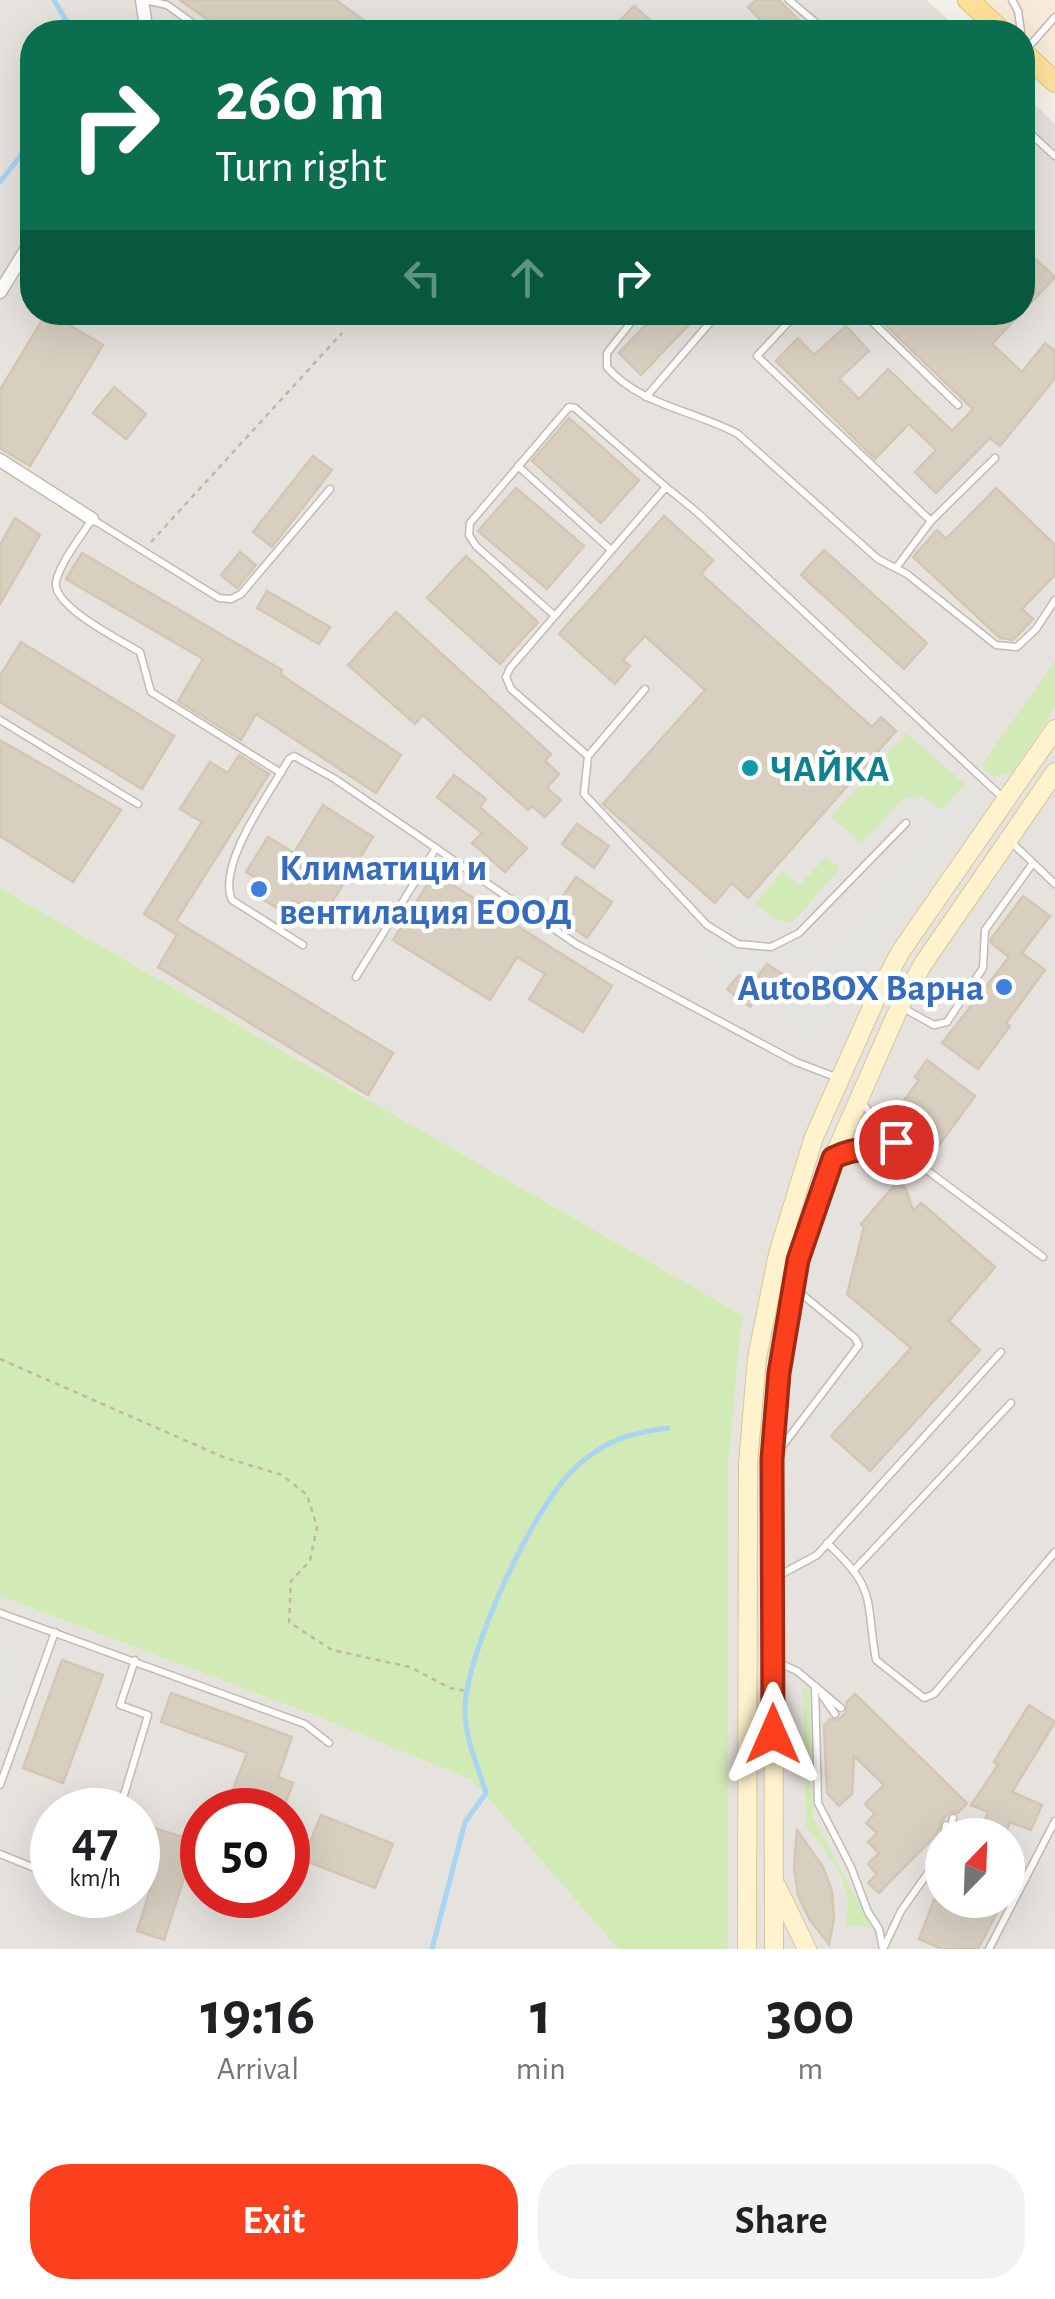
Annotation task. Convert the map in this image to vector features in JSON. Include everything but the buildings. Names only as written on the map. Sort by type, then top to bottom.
[{"type":"main road","points":[[968,0],[990,20]]},
{"type":"main road","points":[[1035,60],[1055,82]]},
{"type":"main road","points":[[747,1949],[748,1464],[757,1358],[788,1214],[839,1078],[901,952],[1055,729]]},
{"type":"main road","points":[[774,1949],[772,1459],[779,1373],[798,1260],[833,1158],[900,1006],[923,964],[1055,772]]},
{"type":"main road","points":[[1006,802],[1000,818],[1003,825],[1020,821]]},
{"type":"main road","points":[[774,1880],[807,1949]]},
{"type":"street","points":[[0,292],[20,260]]},
{"type":"street","points":[[0,460],[92,519]]},
{"type":"lane","points":[[143,0],[167,5],[188,20]]},
{"type":"lane","points":[[789,0],[812,20]]},
{"type":"lane","points":[[1035,35],[1055,17]]},
{"type":"lane","points":[[1035,138],[1055,156]]},
{"type":"lane","points":[[629,325],[607,353],[607,367],[619,382],[738,434],[878,559],[896,568],[996,645],[1017,647],[1036,629],[1055,600]]},
{"type":"lane","points":[[646,396],[708,325]]},
{"type":"lane","points":[[786,325],[756,356],[931,521]]},
{"type":"lane","points":[[875,325],[958,405]]},
{"type":"lane","points":[[555,616],[476,546],[469,535],[470,524],[570,407],[698,513],[1006,802]]},
{"type":"lane","points":[[896,568],[931,521],[995,458]]},
{"type":"lane","points":[[518,466],[611,550]]},
{"type":"lane","points":[[588,756],[511,690],[506,677],[666,487]]},
{"type":"lane","points":[[282,773],[151,692],[140,652],[65,604],[56,592],[56,578],[92,519],[219,598],[231,599],[241,594],[330,489]]},
{"type":"lane","points":[[646,689],[588,756],[584,794],[707,925],[738,944],[771,948],[799,932],[906,823]]},
{"type":"lane","points":[[0,720],[138,804]]},
{"type":"lane","points":[[303,944],[229,898],[236,853],[294,756],[576,944],[796,1062],[839,1078]]},
{"type":"lane","points":[[1008,839],[1055,884]]},
{"type":"lane","points":[[356,976],[436,848]]},
{"type":"lane","points":[[900,1006],[934,1025],[947,1022],[982,968],[985,930],[1033,863]]},
{"type":"lane","points":[[858,1098],[908,1156],[1044,1256]]},
{"type":"lane","points":[[833,1158],[850,1149],[866,1148],[908,1156]]},
{"type":"lane","points":[[772,1459],[859,1346],[855,1338],[793,1288]]},
{"type":"lane","points":[[772,1578],[817,1554],[1002,1352]]},
{"type":"lane","points":[[855,1569],[1011,1403]]},
{"type":"lane","points":[[828,1543],[855,1569],[866,1590],[876,1660],[918,1695],[928,1697],[1055,1552]]},
{"type":"lane","points":[[0,1612],[305,1724],[329,1743]]},
{"type":"lane","points":[[0,1785],[55,1632]]},
{"type":"lane","points":[[126,1788],[148,1715],[120,1706],[135,1660]]},
{"type":"lane","points":[[773,1660],[797,1671],[842,1708]]},
{"type":"lane","points":[[816,1686],[835,1714]]},
{"type":"lane","points":[[816,1686],[818,1804],[851,1867],[884,1949]]},
{"type":"lane","points":[[988,1949],[1051,1840],[1055,1821]]},
{"type":"lane","points":[[0,1854],[30,1866]]},
{"type":"lane","points":[[884,1949],[901,1911],[925,1879]]},
{"type":"path","points":[[143,550],[342,332]]},
{"type":"path","points":[[0,1358],[223,1457],[282,1475],[308,1495],[317,1527],[310,1561],[292,1581],[289,1622],[332,1650],[410,1667],[450,1688],[467,1691]]},
{"type":"shaded area","points":[[0,0],[927,0],[948,20],[20,20],[20,325],[1035,325],[1035,105],[1055,124],[1055,1949],[728,1949],[728,1469],[742,1315],[0,888]]},
{"type":"shaded area","points":[[985,0],[1055,0],[1055,65],[1035,45],[1035,20],[1008,20]]},
{"type":"shaded area","points":[[965,784],[982,799],[815,1051],[772,1018],[807,974],[799,962],[787,958],[774,961],[751,985],[739,975],[729,986],[696,961],[748,898],[776,920],[793,922],[904,798],[922,796],[942,810]],"holes":[[[920,823],[927,828],[823,954],[821,948]]]},
{"type":"shaded area","points":[[854,1300],[911,1348],[837,1429],[797,1418],[819,1393],[811,1381],[828,1365],[830,1357],[818,1341]]},
{"type":"shaded area","points":[[0,1596],[472,1780],[618,1949],[0,1949]]},
{"type":"shaded area","points":[[0,1631],[30,1642],[8,1710],[0,1707]]},
{"type":"green space","points":[[1055,661],[1055,708],[1012,772],[995,777],[984,770],[985,760]]},
{"type":"green space","points":[[906,733],[965,784],[942,810],[904,798],[861,843],[831,817]]},
{"type":"green space","points":[[826,857],[840,868],[793,922],[776,921],[754,904],[783,871],[799,886]]},
{"type":"green space","points":[[0,888],[742,1315],[728,1469],[728,1949],[618,1949],[472,1780],[0,1596]]},
{"type":"green space","points":[[803,1687],[809,1690],[813,1817],[872,1928],[846,1925],[848,1902],[843,1882],[835,1864],[806,1826]]},
{"type":"waterway","points":[[54,0],[66,20]]},
{"type":"waterway","points":[[0,182],[20,156]]},
{"type":"waterway","points":[[432,1949],[465,1822],[486,1793],[465,1712],[476,1655],[505,1581],[542,1511],[578,1465],[620,1439],[668,1428]]},
{"type":"place","name":"ЧАЙКА","points":[[750,768]]},
{"type":"place","name":"Климатици и вентилация ЕООД","points":[[259,889]]},
{"type":"place","name":"AutoBOX Варна","points":[[1004,987]]},
{"type":"route","points":[[773,1734],[774,1415],[798,1260],[833,1158],[850,1149],[866,1148],[908,1156],[896,1142]]}]
